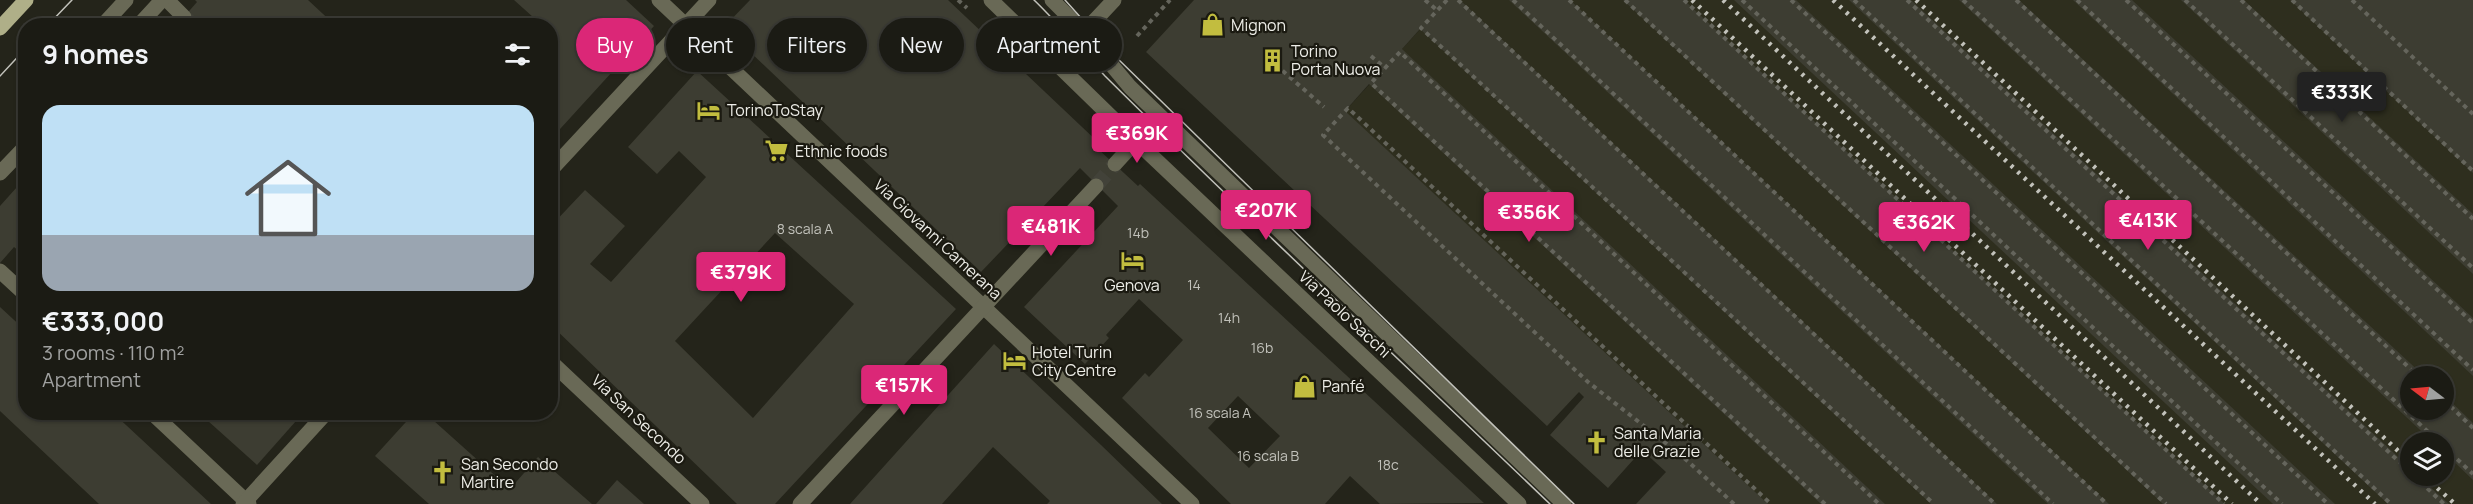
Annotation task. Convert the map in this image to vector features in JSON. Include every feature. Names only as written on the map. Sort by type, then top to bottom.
[{"type":"main road","points":[[0,28],[26,0]]},
{"type":"street","points":[[109,18],[126,0]]},
{"type":"street","points":[[145,18],[162,0]]},
{"type":"street","points":[[167,0],[184,17]]},
{"type":"street","name":"Via Giovanni Camerana","points":[[659,0],[678,18]]},
{"type":"street","points":[[692,18],[709,0]]},
{"type":"street","name":"Via Paolo Sacchi","points":[[991,0],[1136,141],[1519,504]]},
{"type":"street","name":"Via Paolo Sacchi","points":[[1052,0],[1069,18]]},
{"type":"street","points":[[1097,18],[1114,0]]},
{"type":"street","points":[[558,162],[666,46]]},
{"type":"street","name":"Via Giovanni Camerana","points":[[736,72],[1192,504]]},
{"type":"street","name":"Via Paolo Sacchi","points":[[1117,72],[1130,87],[1560,503]]},
{"type":"street","points":[[1115,164],[1136,141]]},
{"type":"street","points":[[0,173],[18,154]]},
{"type":"street","points":[[800,504],[1096,186]]},
{"type":"street","points":[[0,271],[18,288]]},
{"type":"street","name":"Via San Secondo","points":[[558,369],[702,504]]},
{"type":"street","points":[[159,420],[246,503],[320,420]]},
{"type":"path","points":[[1137,36],[1170,0]]},
{"type":"path","points":[[1425,0],[1437,11]]},
{"type":"path","points":[[1447,0],[1421,28],[1934,504]]},
{"type":"path","points":[[1458,0],[1995,504]]},
{"type":"path","points":[[1513,0],[2053,504]]},
{"type":"path","points":[[1569,0],[2107,504]]},
{"type":"path","points":[[1625,0],[2166,504]]},
{"type":"path","points":[[1684,0],[2224,504]]},
{"type":"path","points":[[1742,0],[2282,504]]},
{"type":"path","points":[[1791,0],[2328,504]]},
{"type":"path","points":[[1854,0],[2391,504]]},
{"type":"path","points":[[1907,0],[2400,463]]},
{"type":"path","points":[[1963,0],[2428,432]]},
{"type":"path","points":[[2016,0],[2407,366]]},
{"type":"path","points":[[2077,0],[2473,370]]},
{"type":"path","points":[[2126,0],[2473,323]]},
{"type":"path","points":[[2185,0],[2473,268]]},
{"type":"path","points":[[2241,0],[2473,219]]},
{"type":"path","points":[[2292,0],[2473,171]]},
{"type":"path","points":[[2352,0],[2473,114]]},
{"type":"path","points":[[1825,504],[1371,83],[1400,52],[1879,504]]},
{"type":"path","points":[[1371,56],[1385,68]]},
{"type":"path","points":[[1269,59],[1324,107]]},
{"type":"path","points":[[1734,504],[1681,455],[1588,382],[1323,135],[1348,108],[1771,504]]},
{"type":"path","points":[[2454,410],[2473,428]]},
{"type":"path","points":[[2454,456],[2473,474]]},
{"type":"path","points":[[2425,486],[2444,504]]},
{"type":"shaded area","points":[[1447,0],[2352,0],[2473,114],[2473,504],[1734,504],[1323,135]]},
{"type":"building","points":[[195,0],[308,0],[327,18],[183,18],[197,2]]},
{"type":"building","points":[[514,0],[626,0],[645,18],[576,18],[576,72],[612,72],[558,131],[558,18],[534,18]]},
{"type":"building","points":[[750,0],[948,0],[976,27],[976,72],[1024,72],[1100,144],[1097,148],[1138,186],[1140,184],[1484,503],[1380,504],[1350,476],[1325,504],[1231,504],[1122,398],[1145,373],[1149,377],[1183,340],[1139,299],[1106,335],[1109,338],[1085,364],[1024,307],[1118,206],[1080,168],[981,272],[771,72],[867,72],[867,18],[767,18],[767,68],[755,57],[755,18],[733,18]],"holes":[[[1238,396],[1280,436],[1249,468],[1208,428]]]},
{"type":"building","points":[[1194,0],[1460,0],[1997,504],[1931,504],[1420,29],[1402,49],[1885,504],[1821,504],[1369,84],[1345,111],[1768,504],[1636,504],[1666,472],[1642,450],[1608,488],[1550,435],[1584,397],[1579,392],[1547,426],[1146,52]]},
{"type":"building","points":[[1509,0],[1570,0],[2109,504],[2048,504]]},
{"type":"building","points":[[1623,0],[1684,0],[2225,504],[2163,504]]},
{"type":"building","points":[[1734,0],[1796,0],[2335,504],[2273,504]]},
{"type":"building","points":[[1849,0],[1911,0],[2400,459],[2400,486],[2429,486],[2449,504],[2388,504]]},
{"type":"building","points":[[1959,0],[2019,0],[2413,366],[2400,366],[2400,411]]},
{"type":"building","points":[[2073,0],[2132,0],[2473,318],[2473,376]]},
{"type":"building","points":[[2181,0],[2244,0],[2473,214],[2473,274]]},
{"type":"building","points":[[2290,0],[2473,0],[2473,173]]},
{"type":"building","points":[[698,72],[956,309],[775,504],[737,504],[558,332],[558,219],[585,190],[625,226],[590,264],[611,282],[706,177],[679,151],[657,174],[628,147]],"holes":[[[775,233],[854,304],[753,418],[675,341]]]},
{"type":"building","points":[[18,186],[18,250],[14,247],[0,263],[0,206]]},
{"type":"building","points":[[0,307],[18,324],[18,420],[121,420],[211,504],[99,504],[0,411]]},
{"type":"building","points":[[994,344],[1162,504],[1047,504],[1050,501],[993,447],[942,504],[850,504]]},
{"type":"building","points":[[2454,405],[2473,423],[2473,480],[2454,462],[2454,432],[2422,432],[2409,420],[2454,420]]},
{"type":"building","points":[[207,420],[297,420],[257,465]]},
{"type":"building","name":"San Secondo Martire","points":[[408,420],[433,420],[510,489],[538,457],[592,504],[429,504],[375,456]]},
{"type":"building","name":"San Secondo Martire","points":[[617,480],[644,504],[596,504]]},
{"type":"tunnel","points":[[1096,186],[1115,164]]},
{"type":"tram line","points":[[55,18],[72,0]]},
{"type":"tram line","points":[[1034,0],[1105,76],[1160,130],[1550,504]]},
{"type":"tram line","points":[[1065,0],[1117,58],[1574,504]]},
{"type":"tram line","points":[[0,76],[18,57]]},
{"type":"railway","points":[[1692,0],[2232,504]]},
{"type":"railway","points":[[1723,0],[2261,504]]},
{"type":"railway","points":[[1833,0],[2375,504]]},
{"type":"railway","points":[[1916,0],[2400,453]]},
{"type":"railway","points":[[2435,486],[2455,504]]},
{"type":"place","name":"Mignon","points":[[1213,25]]},
{"type":"place","name":"Torino Porta Nuova","points":[[1273,60]]},
{"type":"place","name":"TorinoToStay","points":[[709,110]]},
{"type":"place","name":"Ethnic foods","points":[[777,151]]},
{"type":"place","name":"Genova","points":[[1132,260]]},
{"type":"place","name":"Hotel Turin City Centre","points":[[1014,361]]},
{"type":"place","name":"Panfé","points":[[1304,386]]},
{"type":"place","name":"Santa Maria delle Grazie","points":[[1596,442]]},
{"type":"place","name":"San Secondo Martire","points":[[443,473]]}]
